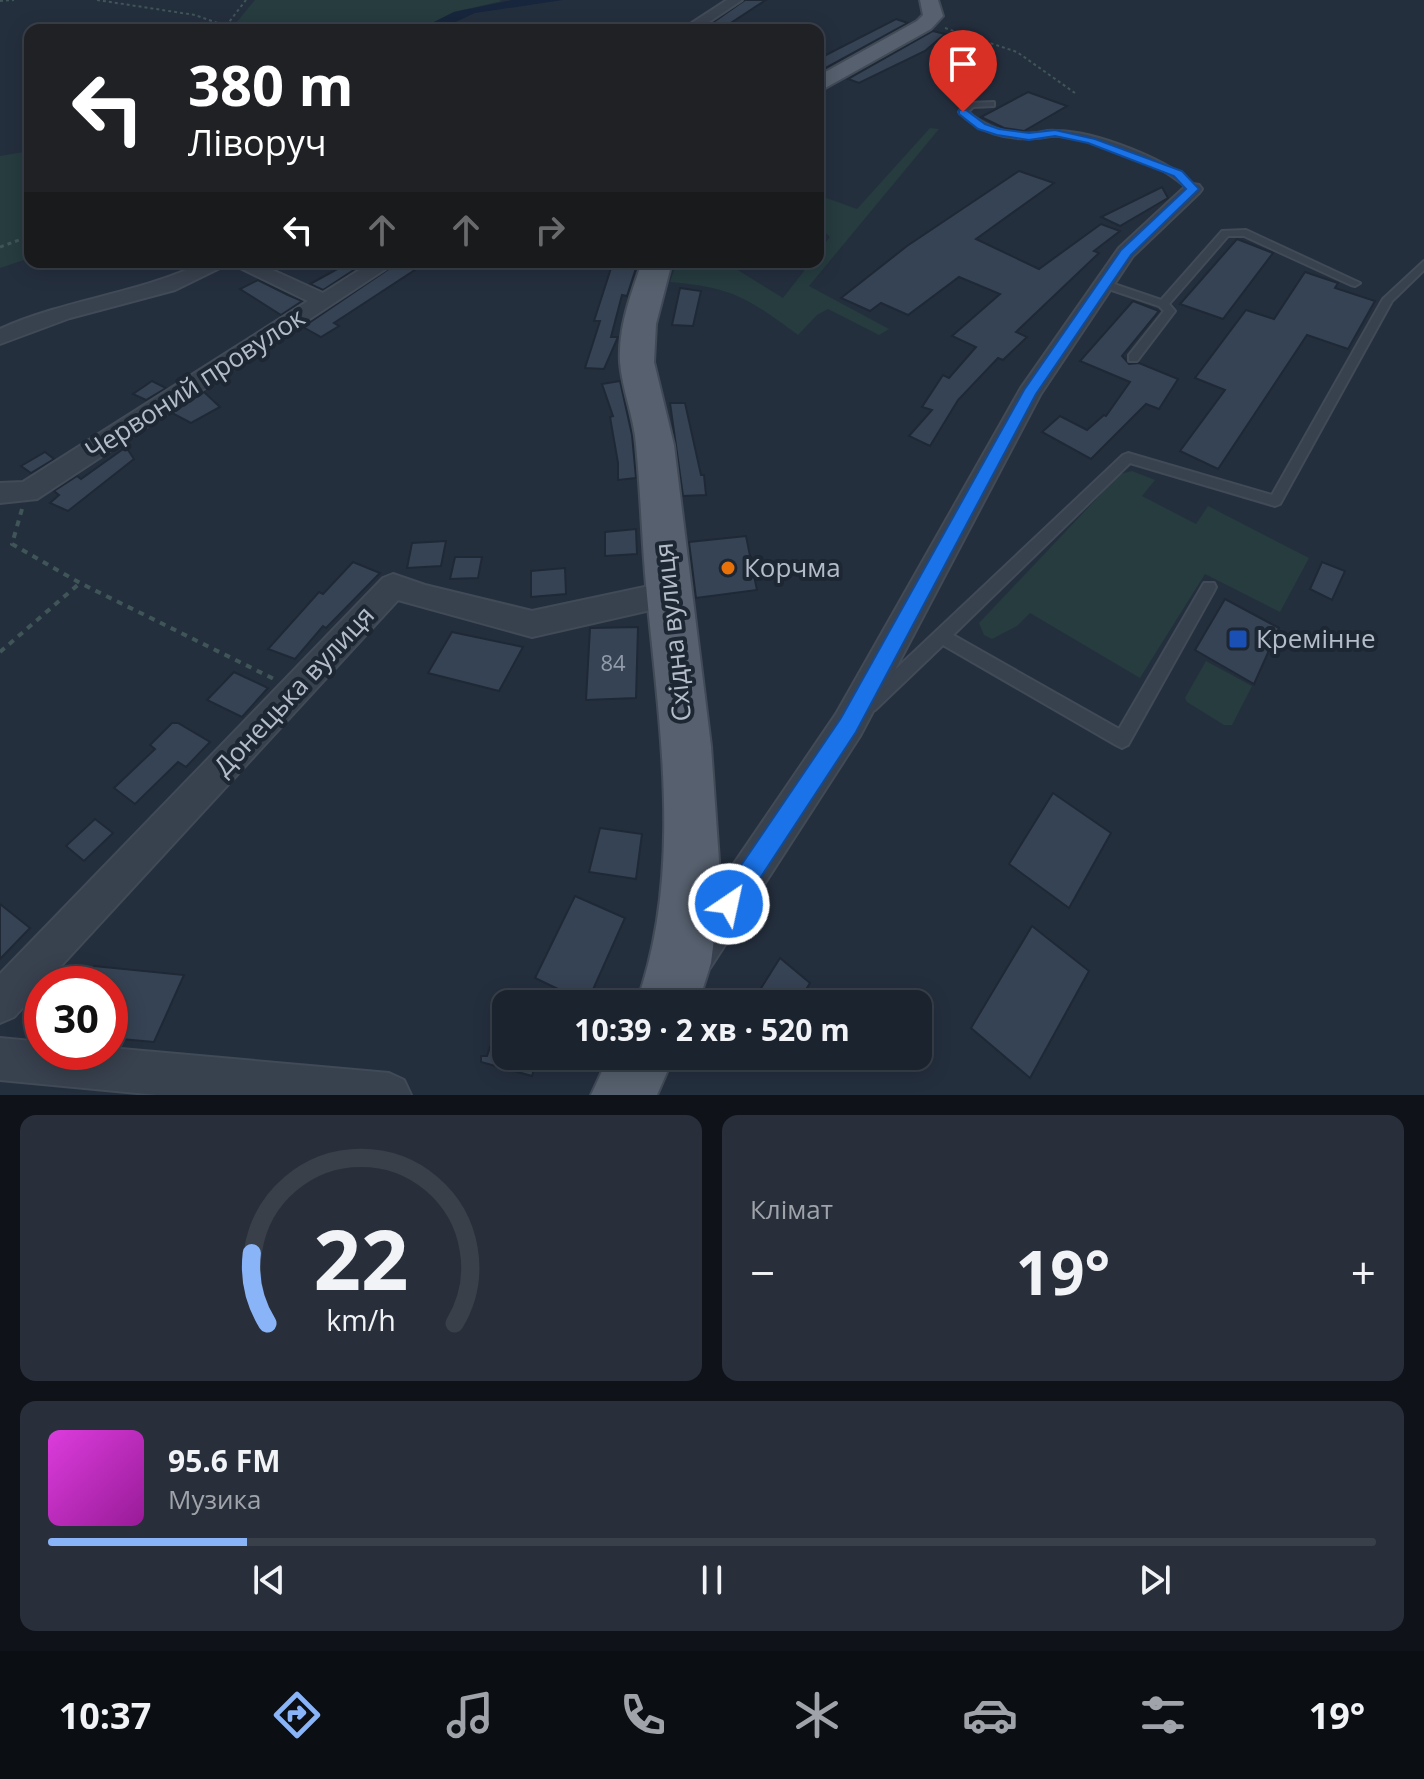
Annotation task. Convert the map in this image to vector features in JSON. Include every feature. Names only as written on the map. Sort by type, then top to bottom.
[{"type":"main road","points":[[824,82],[927,23],[933,16],[929,0]]},
{"type":"main road","name":"Східна вулиця","points":[[655,268],[636,342],[641,386],[653,430],[668,594],[681,685],[690,826],[688,905],[673,990]]},
{"type":"main road","points":[[624,1095],[636,1070]]},
{"type":"street","points":[[698,24],[736,0]]},
{"type":"street","points":[[674,990],[848,725],[1029,393],[1126,252],[1193,189]]},
{"type":"street","points":[[0,337],[25,324],[89,304],[169,286],[207,268]]},
{"type":"street","points":[[252,268],[324,301]]},
{"type":"street","name":"Червоний провулок","points":[[28,492],[376,268]]},
{"type":"street","points":[[0,493],[28,492]]},
{"type":"street","name":"Донецька вулиця","points":[[0,1003],[393,586],[423,597],[532,624],[668,594]]},
{"type":"street","points":[[0,1059],[389,1095]]},
{"type":"lane","points":[[991,104],[971,105],[963,112],[982,126],[997,132],[1029,136],[1055,133],[1091,141],[1178,174],[1193,189]]},
{"type":"lane","points":[[1163,304],[1225,233],[1246,233],[1355,283]]},
{"type":"lane","points":[[848,725],[1128,458],[1275,501],[1388,299],[1424,264]]},
{"type":"lane","points":[[1104,284],[1163,304],[1170,311],[1133,358]]},
{"type":"lane","points":[[941,636],[1122,740],[1209,587]]},
{"type":"path","points":[[0,1],[14,0]]},
{"type":"path","points":[[97,0],[195,15],[216,24]]},
{"type":"path","points":[[229,24],[246,0]]},
{"type":"path","points":[[927,23],[1017,52],[1075,93]]},
{"type":"path","points":[[0,247],[24,238]]},
{"type":"path","points":[[28,492],[12,544],[80,583],[295,689]]},
{"type":"path","points":[[0,652],[80,583]]},
{"type":"green space","points":[[255,0],[502,1],[454,12],[430,24],[236,23]]},
{"type":"green space","points":[[930,128],[939,129],[824,268],[824,244],[830,237],[824,232],[824,197],[857,209]]},
{"type":"green space","points":[[24,152],[24,260],[0,268],[0,156]]},
{"type":"green space","points":[[675,268],[735,268],[783,298],[806,268],[824,268],[809,286],[889,329],[879,335],[828,309],[817,315],[798,335],[739,297],[710,288],[670,282]]},
{"type":"green space","points":[[1132,471],[1155,480],[1142,496],[1196,524],[1208,506],[1309,558],[1280,612],[1205,574],[1140,678],[1030,613],[1017,626],[992,639],[984,635],[979,623],[1120,474]]},
{"type":"green space","points":[[1206,661],[1252,686],[1232,725],[1224,725],[1185,698]]},
{"type":"water","points":[[512,0],[563,0],[475,13],[451,24],[430,24],[454,12]]},
{"type":"building","points":[[745,0],[766,0],[729,24],[711,24]]},
{"type":"building","points":[[896,19],[908,23],[824,69],[824,56]]},
{"type":"building","points":[[933,31],[945,34],[925,51],[859,83],[848,79]]},
{"type":"building","points":[[1028,92],[1067,106],[1024,131],[1004,128],[981,117]]},
{"type":"building","points":[[1019,171],[1054,183],[976,239],[1039,269],[1101,224],[1120,231],[1094,251],[1099,253],[1016,332],[1027,337],[1003,360],[998,358],[958,400],[930,446],[909,436],[932,410],[922,407],[943,375],[949,378],[976,347],[952,336],[1000,294],[959,277],[908,315],[881,303],[870,311],[841,298],[907,246]]},
{"type":"building","points":[[1162,187],[1168,198],[1120,226],[1101,217]]},
{"type":"building","points":[[1237,239],[1273,253],[1223,319],[1180,304]]},
{"type":"building","points":[[339,268],[357,268],[323,290],[310,284]]},
{"type":"building","points":[[390,268],[418,268],[334,323],[339,326],[321,337],[303,327]]},
{"type":"building","points":[[611,268],[636,268],[627,296],[622,295],[611,337],[618,337],[604,369],[585,368],[600,321],[594,321]]},
{"type":"building","points":[[1305,272],[1338,283],[1335,288],[1375,301],[1348,349],[1307,335],[1218,469],[1180,451],[1225,390],[1195,378],[1246,310],[1274,319]]},
{"type":"building","points":[[258,280],[302,301],[281,315],[240,289]]},
{"type":"building","points":[[680,288],[701,291],[693,326],[672,325]]},
{"type":"building","points":[[1133,301],[1159,311],[1122,356],[1129,364],[1139,363],[1178,379],[1159,409],[1146,404],[1091,459],[1042,432],[1060,416],[1087,430],[1106,416],[1130,382],[1080,361]]},
{"type":"building","points":[[152,381],[166,388],[146,400],[133,394]]},
{"type":"building","points":[[620,381],[632,435],[636,478],[618,480],[610,417],[613,416],[602,384]]},
{"type":"building","points":[[204,392],[220,407],[191,423],[172,413]]},
{"type":"building","points":[[670,403],[685,403],[701,475],[704,475],[706,495],[683,496]]},
{"type":"building","points":[[126,447],[134,459],[68,511],[50,503],[59,495],[54,491],[77,476],[81,479]]},
{"type":"building","points":[[45,452],[54,459],[31,473],[21,466]]},
{"type":"building","points":[[636,529],[637,554],[605,556],[605,532]]},
{"type":"building","points":[[746,536],[757,590],[696,598],[689,542]]},
{"type":"building","points":[[446,541],[441,566],[407,568],[412,543]]},
{"type":"building","points":[[455,557],[482,557],[478,578],[450,579]]},
{"type":"building","points":[[353,562],[380,573],[326,628],[323,626],[295,659],[268,649],[319,592],[323,594]]},
{"type":"building","points":[[1322,562],[1345,571],[1332,600],[1310,589]]},
{"type":"building","points":[[565,568],[566,594],[531,597],[531,571]]},
{"type":"building","name":"Кремінне","points":[[1225,599],[1279,628],[1254,684],[1195,650]]},
{"type":"building","points":[[638,627],[636,698],[586,700],[590,628]]},
{"type":"building","points":[[452,632],[523,647],[499,691],[428,673]]},
{"type":"building","points":[[234,672],[268,688],[242,717],[207,700]]},
{"type":"building","points":[[172,723],[178,723],[210,742],[186,767],[178,762],[135,804],[114,788],[155,749],[150,745]]},
{"type":"building","points":[[1053,793],[1111,833],[1069,908],[1009,864]]},
{"type":"building","points":[[95,819],[113,833],[84,861],[66,846]]},
{"type":"building","points":[[600,828],[642,834],[636,879],[589,872]]},
{"type":"building","points":[[575,896],[625,918],[593,990],[560,990],[535,978]]},
{"type":"building","points":[[0,904],[30,928],[0,959]]},
{"type":"building","points":[[1032,926],[1089,971],[1030,1078],[971,1028]]},
{"type":"building","points":[[780,958],[810,983],[806,990],[760,990]]},
{"type":"building","points":[[128,969],[184,975],[154,1042],[128,1040]]},
{"type":"building","points":[[492,1042],[492,1065],[481,1062],[481,1056],[487,1056]]},
{"type":"building","points":[[510,1070],[534,1070],[532,1076]]},
{"type":"place","name":"Корчма","points":[[728,568]]},
{"type":"place","name":"Кремінне","points":[[1238,639]]},
{"type":"route","points":[[729,904],[848,725],[1029,393],[1126,252],[1193,189],[1178,174],[1091,141],[1055,133],[1029,136],[997,132],[982,126],[963,112]]}]
